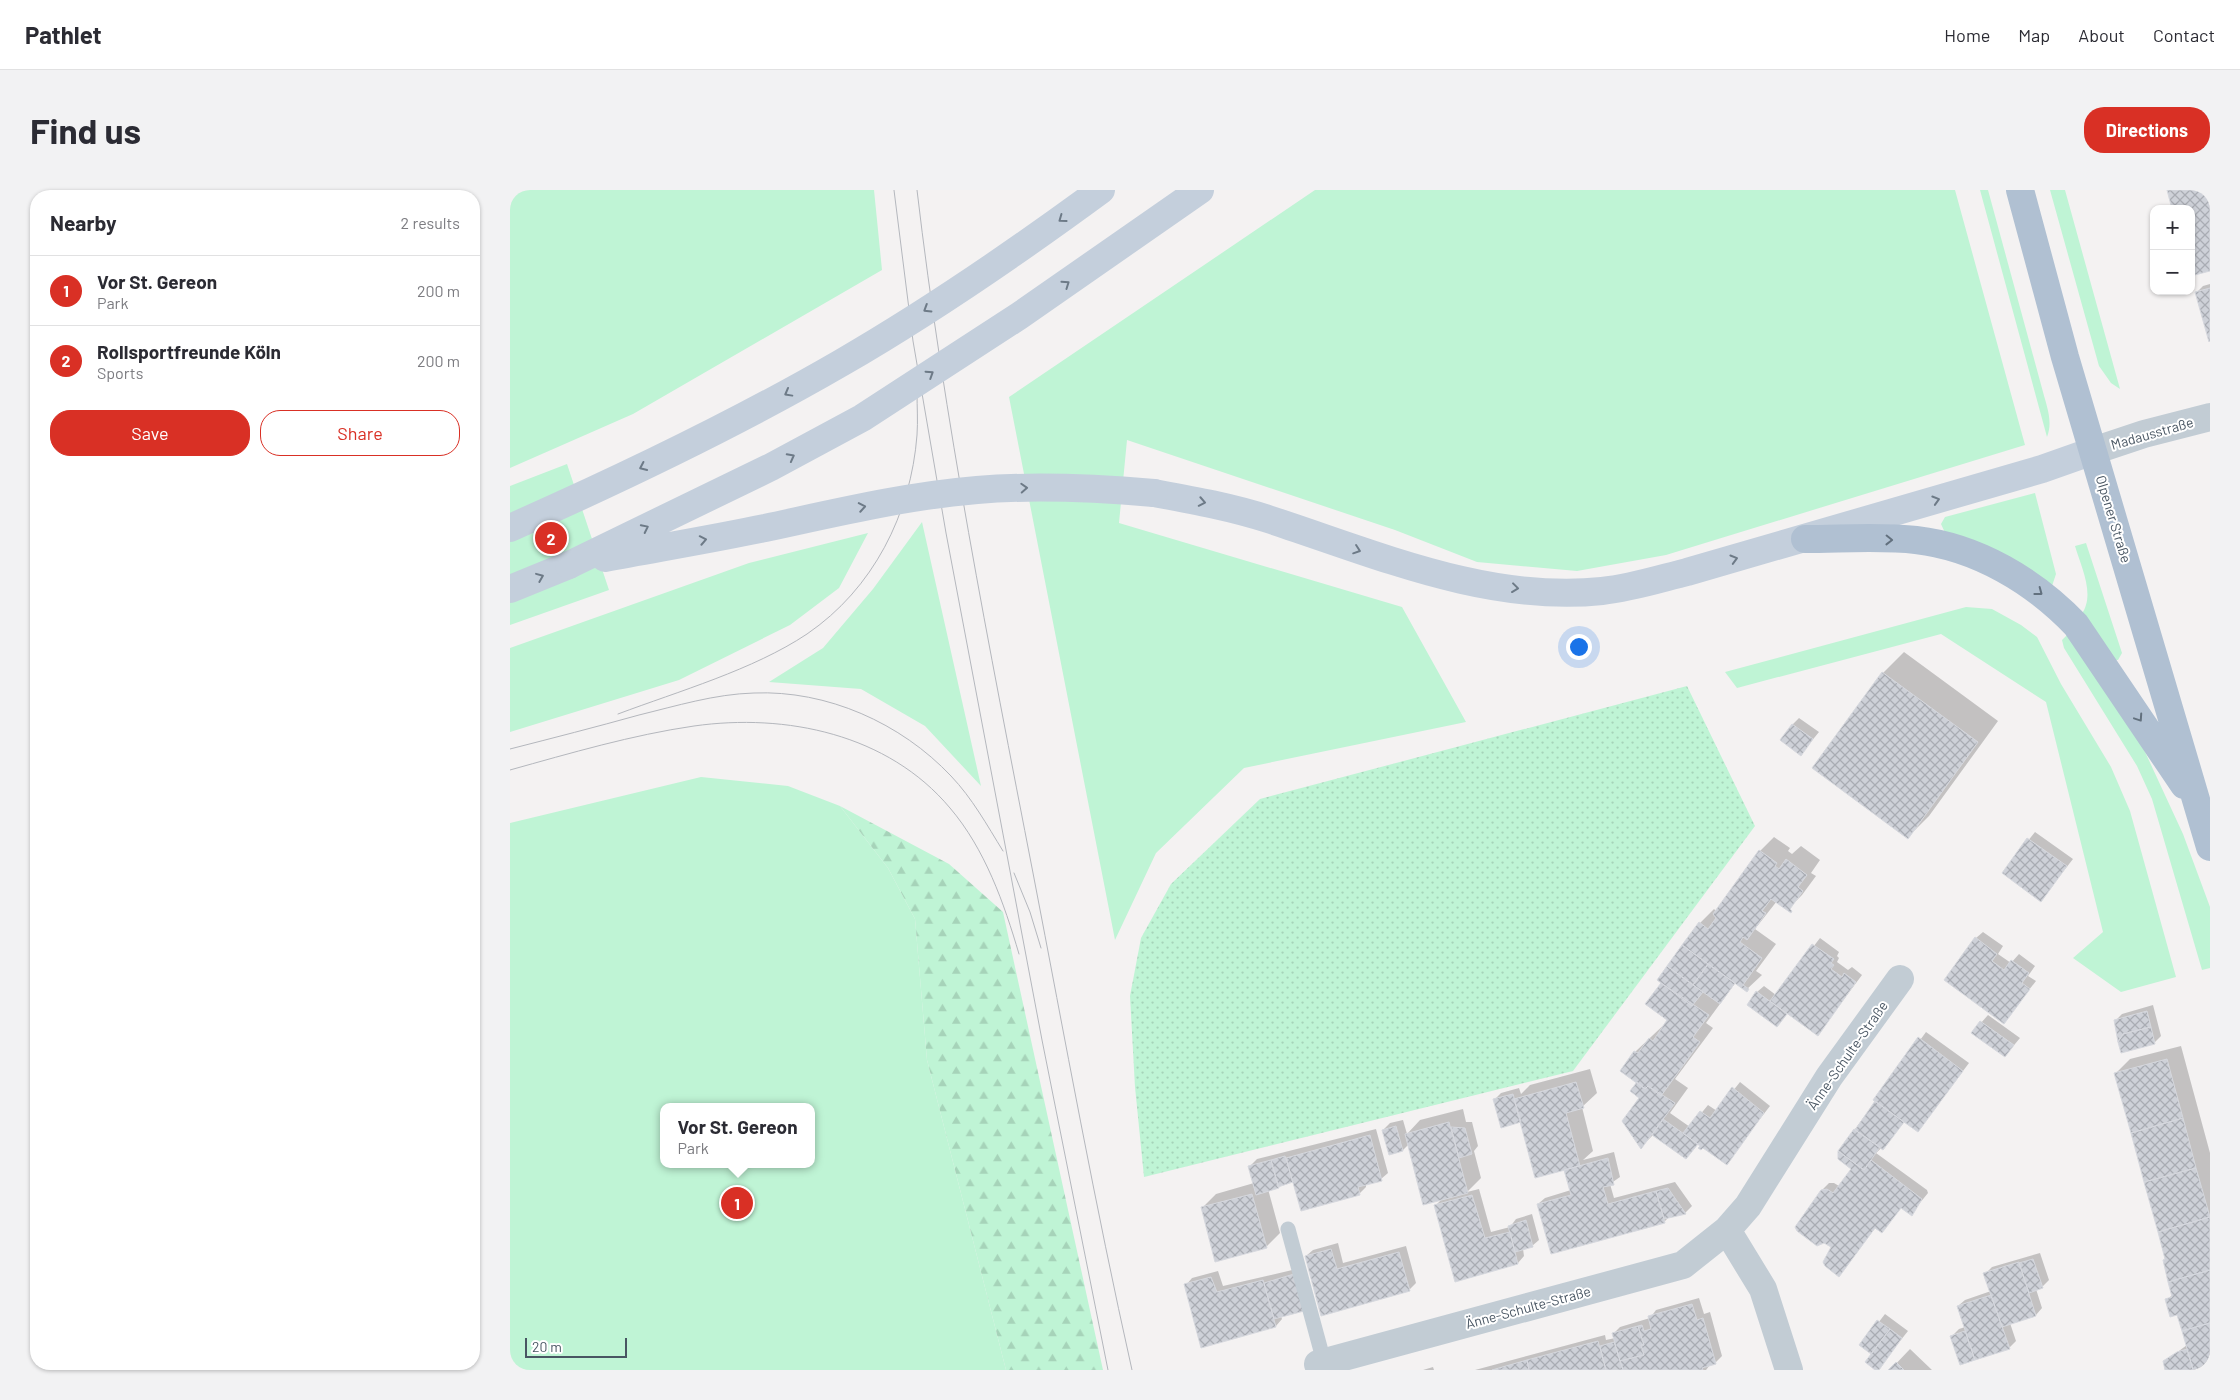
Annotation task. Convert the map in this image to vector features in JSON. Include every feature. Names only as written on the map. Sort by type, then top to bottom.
[{"type":"main road","points":[[510,528],[660,460],[842,363],[1037,237],[1102,190]]},
{"type":"main road","points":[[510,589],[569,565],[772,467],[862,418],[1019,316],[1200,190]]},
{"type":"main road","name":"Olpener Straße","points":[[2020,190],[2093,451],[2210,847]]},
{"type":"main road","points":[[569,565],[842,511],[957,492],[1038,487],[1154,493],[1212,504],[1267,518],[1381,558],[1440,575],[1533,591],[1602,591],[1638,585],[1805,539],[2093,451]]},
{"type":"main road","points":[[1805,539],[1916,540],[1958,548],[2027,582],[2059,607],[2076,625],[2197,805]]},
{"type":"street","name":"Madausstraße","points":[[2093,451],[2144,434],[2210,416]]},
{"type":"street","name":"Änne-Schulte-Straße","points":[[1321,1363],[1683,1265],[1727,1230],[1748,1206],[1828,1077],[1900,979]]},
{"type":"street","points":[[1727,1230],[1763,1289],[1789,1370]]},
{"type":"lane","points":[[1288,1230],[1321,1363]]},
{"type":"green space","points":[[515,190],[874,190],[882,270],[633,414],[510,468],[510,201]]},
{"type":"green space","points":[[1315,190],[1955,190],[2025,445],[1666,555],[1577,571],[1477,562],[1395,530],[1127,440],[1119,523],[1402,607],[1466,722],[1244,768],[1156,853],[1115,940],[1009,397]]},
{"type":"green space","points":[[1980,190],[1988,190],[2049,414],[2047,437]]},
{"type":"green space","points":[[2050,190],[2065,190],[2120,389],[2111,383],[2099,366]]},
{"type":"green space","points":[[567,464],[609,590],[510,625],[510,486]]},
{"type":"green space","points":[[2035,493],[2056,574],[2052,586],[1947,537],[1941,524],[1945,517]]},
{"type":"green space","points":[[922,522],[981,786],[925,726],[861,689],[769,682],[823,648],[873,589]]},
{"type":"green space","points":[[868,533],[839,588],[790,625],[679,680],[510,732],[510,648],[749,563]]},
{"type":"green space","points":[[2086,543],[2122,653],[2118,660],[2114,660],[2081,615],[2087,599],[2087,590],[2075,546]]},
{"type":"green space","points":[[1966,607],[1992,609],[2021,625],[2037,637],[2061,684],[2111,767],[2130,811],[2176,977],[2121,992],[2073,958],[2103,932],[2046,702],[1941,634],[1737,688],[1725,672]]},
{"type":"green space","points":[[2068,634],[2134,728],[2183,834],[2210,907],[2210,968],[2202,970],[2152,799],[2137,766],[2064,648],[2062,640]]},
{"type":"green space","points":[[1687,686],[1755,826],[1573,1071],[1144,1177],[1135,1087],[1130,996],[1141,938],[1171,884],[1260,799]]},
{"type":"green space","points":[[701,777],[788,786],[840,806],[888,868],[915,919],[927,1060],[1006,1370],[510,1370],[510,823]]},
{"type":"green space","points":[[840,806],[949,864],[1003,912],[1103,1370],[1006,1370],[927,1060],[915,919],[888,868]]},
{"type":"building","points":[[2167,190],[2210,190],[2210,271],[2195,275],[2195,205],[2171,205]]},
{"type":"building","points":[[2210,288],[2209,342],[2195,292]]},
{"type":"building","points":[[1882,672],[1978,742],[1908,839],[1812,768]]},
{"type":"building","points":[[1792,724],[1813,739],[1801,756],[1780,740]]},
{"type":"building","points":[[2027,838],[2067,866],[2041,902],[2002,873]]},
{"type":"building","points":[[1759,850],[1777,863],[1775,866],[1779,869],[1786,859],[1807,875],[1798,887],[1803,891],[1790,909],[1791,913],[1771,899],[1762,911],[1766,913],[1747,940],[1743,937],[1740,942],[1762,958],[1743,985],[1749,989],[1747,992],[1682,945],[1699,922],[1708,929],[1716,918],[1713,914]]},
{"type":"building","points":[[1975,937],[1997,954],[1992,961],[2004,970],[2011,960],[2029,973],[2022,983],[2030,989],[2004,1024],[1944,980]]},
{"type":"building","points":[[1812,944],[1834,959],[1831,963],[1834,965],[1831,969],[1842,977],[1844,973],[1856,982],[1818,1036],[1770,1001]]},
{"type":"building","points":[[1682,945],[1708,964],[1693,985],[1667,966]]},
{"type":"building","points":[[1708,964],[1735,983],[1720,1004],[1693,985]]},
{"type":"building","points":[[1667,966],[1703,992],[1692,1006],[1657,980]]},
{"type":"building","points":[[1661,983],[1709,1015],[1693,1037],[1700,1042],[1661,1096],[1648,1086],[1645,1089],[1620,1071],[1634,1051],[1638,1053],[1649,1038],[1653,1041],[1667,1020],[1645,1004]]},
{"type":"building","points":[[1756,991],[1787,1014],[1777,1027],[1747,1005]]},
{"type":"building","points":[[2147,1011],[2151,1027],[2123,1034],[2118,1042],[2114,1020]]},
{"type":"building","points":[[1980,1021],[2014,1045],[2005,1057],[1971,1033]]},
{"type":"building","points":[[2151,1027],[2155,1044],[2121,1053],[2118,1042],[2123,1034]]},
{"type":"building","points":[[1918,1037],[1963,1071],[1918,1132],[1873,1100]]},
{"type":"building","points":[[2167,1059],[2183,1118],[2131,1133],[2114,1073]]},
{"type":"building","points":[[1576,1082],[1584,1108],[1566,1113],[1580,1166],[1535,1178],[1514,1099]]},
{"type":"building","points":[[1637,1082],[1645,1089],[1648,1086],[1675,1103],[1641,1149],[1622,1121],[1639,1098],[1630,1091]]},
{"type":"building","points":[[1732,1087],[1764,1113],[1727,1165],[1703,1148],[1701,1150],[1698,1148],[1700,1146],[1683,1133],[1700,1111],[1710,1118]]},
{"type":"building","points":[[1513,1094],[1521,1122],[1501,1128],[1493,1099]]},
{"type":"building","points":[[1875,1101],[1904,1122],[1883,1150],[1855,1130]]},
{"type":"building","points":[[2183,1118],[2196,1168],[2144,1182],[2131,1133]]},
{"type":"building","points":[[1663,1119],[1698,1144],[1686,1159],[1652,1135]]},
{"type":"building","points":[[1449,1122],[1468,1193],[1423,1205],[1405,1134]]},
{"type":"building","points":[[1396,1126],[1403,1151],[1389,1155],[1382,1130]]},
{"type":"building","points":[[1451,1127],[1465,1128],[1472,1154],[1459,1158]]},
{"type":"building","points":[[1854,1129],[1880,1147],[1864,1170],[1838,1151]]},
{"type":"building","points":[[1370,1135],[1382,1181],[1358,1187],[1360,1195],[1301,1211],[1286,1158]]},
{"type":"building","points":[[1838,1151],[1864,1170],[1871,1160],[1922,1199],[1912,1216],[1901,1208],[1882,1233],[1875,1228],[1839,1277],[1825,1266],[1823,1262],[1831,1247],[1824,1243],[1817,1246],[1797,1231],[1795,1227],[1821,1190],[1827,1189],[1833,1193],[1851,1169],[1838,1159]]},
{"type":"building","points":[[1285,1156],[1293,1182],[1278,1187],[1271,1160]]},
{"type":"building","points":[[1608,1158],[1614,1185],[1603,1187],[1608,1204],[1656,1191],[1665,1223],[1551,1254],[1537,1204],[1571,1195],[1564,1170]]},
{"type":"building","points":[[1271,1160],[1279,1188],[1256,1195],[1248,1166]]},
{"type":"building","points":[[2196,1168],[2210,1217],[2158,1232],[2144,1182]]},
{"type":"building","points":[[1668,1188],[1686,1214],[1664,1219],[1656,1191]]},
{"type":"building","points":[[1252,1194],[1267,1248],[1215,1262],[1201,1207]]},
{"type":"building","points":[[1472,1195],[1485,1238],[1510,1232],[1518,1264],[1455,1282],[1434,1205]]},
{"type":"building","points":[[2210,1217],[2210,1270],[2168,1282],[2163,1260],[2165,1259],[2158,1232]]},
{"type":"building","points":[[1526,1220],[1533,1247],[1515,1252],[1508,1226]]},
{"type":"building","points":[[1331,1249],[1337,1269],[1399,1252],[1410,1291],[1321,1316],[1305,1256]]},
{"type":"building","points":[[2033,1259],[2043,1288],[2029,1293],[2019,1263]]},
{"type":"building","points":[[2019,1262],[2036,1316],[2002,1327],[1983,1273]]},
{"type":"building","points":[[2210,1270],[2210,1323],[2182,1331],[2177,1315],[2170,1317],[2165,1299],[2172,1297],[2168,1282]]},
{"type":"building","points":[[1294,1274],[1304,1311],[1274,1319],[1264,1283]]},
{"type":"building","points":[[1211,1277],[1217,1292],[1263,1280],[1276,1327],[1201,1348],[1184,1284]]},
{"type":"building","points":[[1991,1295],[2010,1349],[1975,1360],[1957,1306]]},
{"type":"building","points":[[1692,1304],[1697,1320],[1703,1318],[1716,1364],[1702,1368],[1703,1370],[1623,1370],[1620,1361],[1644,1355],[1641,1345],[1644,1345],[1638,1326],[1642,1325],[1644,1331],[1651,1329],[1648,1316]]},
{"type":"building","points":[[1877,1320],[1890,1329],[1871,1354],[1859,1345]]},
{"type":"building","points":[[2210,1323],[2210,1370],[2193,1370],[2182,1331]]},
{"type":"building","points":[[1638,1326],[1644,1345],[1641,1345],[1644,1355],[1620,1361],[1612,1333]]},
{"type":"building","points":[[1890,1329],[1902,1338],[1879,1370],[1875,1370],[1865,1362]]},
{"type":"building","points":[[1965,1331],[1975,1360],[1960,1365],[1950,1336]]},
{"type":"building","points":[[1598,1341],[1606,1370],[1529,1370],[1527,1360]]},
{"type":"building","points":[[1614,1342],[1623,1370],[1606,1370],[1600,1346]]},
{"type":"building","points":[[2187,1349],[2193,1370],[2165,1370],[2163,1361],[2177,1352]]},
{"type":"building","points":[[1527,1360],[1529,1370],[1492,1370]]},
{"type":"building","points":[[1896,1362],[1904,1370],[1888,1370]]},
{"type":"tram line","points":[[894,190],[913,341],[946,533],[1042,1040],[1108,1370]]},
{"type":"tram line","points":[[917,190],[940,362],[984,618],[1105,1246],[1132,1370]]},
{"type":"tram line","points":[[618,714],[715,679],[786,647],[830,616],[851,595],[869,572],[884,547],[897,521],[907,493],[917,435],[917,393]]},
{"type":"tram line","points":[[510,749],[710,698],[754,693],[809,697],[835,704],[886,726],[909,740],[931,757],[966,793],[1003,851]]},
{"type":"tram line","points":[[510,770],[602,745],[694,726],[764,723],[799,727],[833,734],[866,746],[897,762],[925,783],[950,808],[973,841],[992,877],[1007,915],[1019,954]]},
{"type":"tram line","points":[[1014,873],[1030,912],[1041,948]]},
{"type":"place","name":"Rollsportfreunde Köln","points":[[551,538]]},
{"type":"place","name":"Vor St. Gereon","points":[[737,1203]]}]
